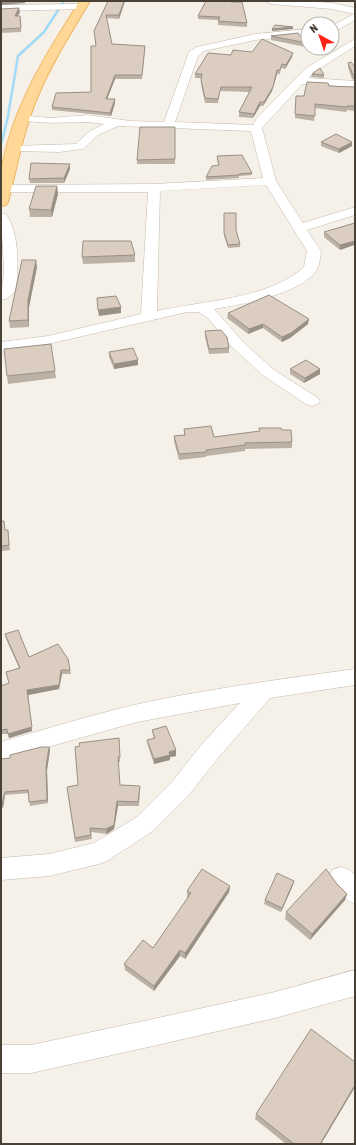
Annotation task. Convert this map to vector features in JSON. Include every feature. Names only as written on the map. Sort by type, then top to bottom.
[{"type":"main road","points":[[1,202],[5,188],[9,156],[39,78],[83,4]]},
{"type":"street","points":[[271,1],[295,2],[355,11]]},
{"type":"street","points":[[1,8],[83,4]]},
{"type":"street","points":[[340,25],[355,16]]},
{"type":"street","points":[[169,124],[193,54],[201,50],[255,37],[300,33]]},
{"type":"street","points":[[1,347],[48,340],[149,312],[164,313],[187,308],[202,308],[272,291],[301,278],[312,267],[314,251],[270,181],[256,128],[261,120],[310,70],[355,42]]},
{"type":"street","points":[[300,81],[355,84]]},
{"type":"street","points":[[23,117],[50,121],[88,118],[117,122],[256,128]]},
{"type":"street","points":[[9,156],[79,147],[94,133],[117,122]]},
{"type":"street","points":[[5,188],[154,188],[270,181]]},
{"type":"street","points":[[149,312],[154,188]]},
{"type":"street","points":[[300,228],[355,211]]},
{"type":"street","points":[[1,218],[6,225],[11,271],[9,291],[1,296]]},
{"type":"street","points":[[202,308],[213,315],[238,345],[270,373],[312,401]]},
{"type":"street","points":[[1,751],[83,726],[157,709],[265,689],[355,678]]},
{"type":"street","points":[[1,869],[49,864],[99,853],[145,824],[180,789],[210,751],[265,689]]},
{"type":"street","points":[[1,1059],[31,1059],[227,1017],[293,1002],[355,983]]},
{"type":"building","points":[[108,1],[124,1],[119,15],[106,15],[112,44],[145,46],[142,75],[115,75],[106,99],[115,99],[110,113],[52,107],[56,93],[91,92],[91,46],[96,46],[94,31]]},
{"type":"building","points":[[206,1],[242,2],[247,23],[218,21],[220,17],[198,16]]},
{"type":"building","points":[[19,8],[15,16],[20,16],[21,28],[1,29],[1,9]]},
{"type":"building","points":[[275,25],[293,27],[272,29]]},
{"type":"building","points":[[298,33],[300,35],[300,42],[271,36]]},
{"type":"building","points":[[262,39],[293,53],[286,65],[282,64],[280,70],[277,70],[273,87],[264,102],[260,102],[254,114],[239,112],[252,87],[221,87],[218,99],[205,98],[201,80],[202,74],[195,74],[208,53],[231,55],[233,50],[252,52]]},
{"type":"building","points":[[351,62],[355,67],[355,76],[353,75],[348,63]]},
{"type":"building","points":[[320,68],[324,75],[312,74]]},
{"type":"building","points":[[307,82],[328,83],[329,86],[355,87],[355,106],[346,107],[315,104],[315,116],[295,114],[296,96],[304,96]]},
{"type":"building","points":[[140,127],[175,127],[175,159],[137,160]]},
{"type":"building","points":[[336,134],[352,142],[339,149],[321,142]]},
{"type":"building","points":[[242,155],[252,173],[206,177],[212,166],[219,165],[217,156]]},
{"type":"building","points":[[31,163],[70,164],[64,178],[29,179]]},
{"type":"building","points":[[36,186],[57,186],[51,210],[29,209]]},
{"type":"building","points":[[224,213],[236,213],[236,230],[240,244],[228,245],[224,233]]},
{"type":"building","points":[[355,223],[355,241],[340,245],[324,232]]},
{"type":"building","points":[[83,241],[131,241],[135,255],[82,257]]},
{"type":"building","points":[[22,260],[36,260],[28,300],[28,320],[9,321]]},
{"type":"building","points":[[269,295],[309,319],[291,333],[282,337],[263,324],[249,329],[228,313]]},
{"type":"building","points":[[116,296],[121,307],[98,310],[97,298]]},
{"type":"building","points":[[221,330],[227,337],[229,348],[209,349],[205,331]]},
{"type":"building","points":[[51,344],[55,371],[7,376],[4,349]]},
{"type":"building","points":[[133,348],[138,360],[114,364],[109,352]]},
{"type":"building","points":[[306,360],[320,369],[305,378],[290,369]]},
{"type":"building","points":[[211,426],[214,437],[260,431],[259,428],[281,428],[282,430],[291,430],[292,442],[245,443],[245,445],[206,450],[206,452],[179,454],[174,436],[185,435],[184,429]]},
{"type":"building","points":[[1,521],[4,521],[5,530],[8,530],[9,545],[1,546]]},
{"type":"building","points":[[18,630],[29,657],[58,644],[68,659],[70,670],[61,670],[59,685],[27,690],[32,727],[8,734],[7,729],[1,730],[1,686],[9,683],[6,672],[20,668],[5,634]]},
{"type":"building","points":[[166,726],[176,750],[169,752],[170,755],[154,759],[147,740],[155,738],[152,730]]},
{"type":"building","points":[[119,738],[120,757],[118,757],[120,785],[140,786],[138,802],[117,801],[114,825],[106,829],[90,828],[91,835],[75,838],[67,787],[78,785],[75,747],[80,746],[79,743]]},
{"type":"building","points":[[41,747],[49,747],[46,767],[47,800],[29,802],[28,790],[5,792],[1,804],[1,759],[10,758],[10,755]]},
{"type":"building","points":[[202,869],[230,886],[185,953],[180,950],[154,986],[124,964],[143,940],[153,948],[191,893],[187,891]]},
{"type":"building","points":[[326,869],[337,884],[347,894],[312,934],[286,912]]},
{"type":"building","points":[[277,873],[294,881],[282,908],[265,900]]},
{"type":"building","points":[[311,1029],[355,1062],[355,1085],[320,1144],[294,1144],[256,1114]]},
{"type":"waterway","points":[[3,137],[18,56],[44,32],[64,1]]},
{"type":"waterway","points":[[1,143],[3,136]]}]
